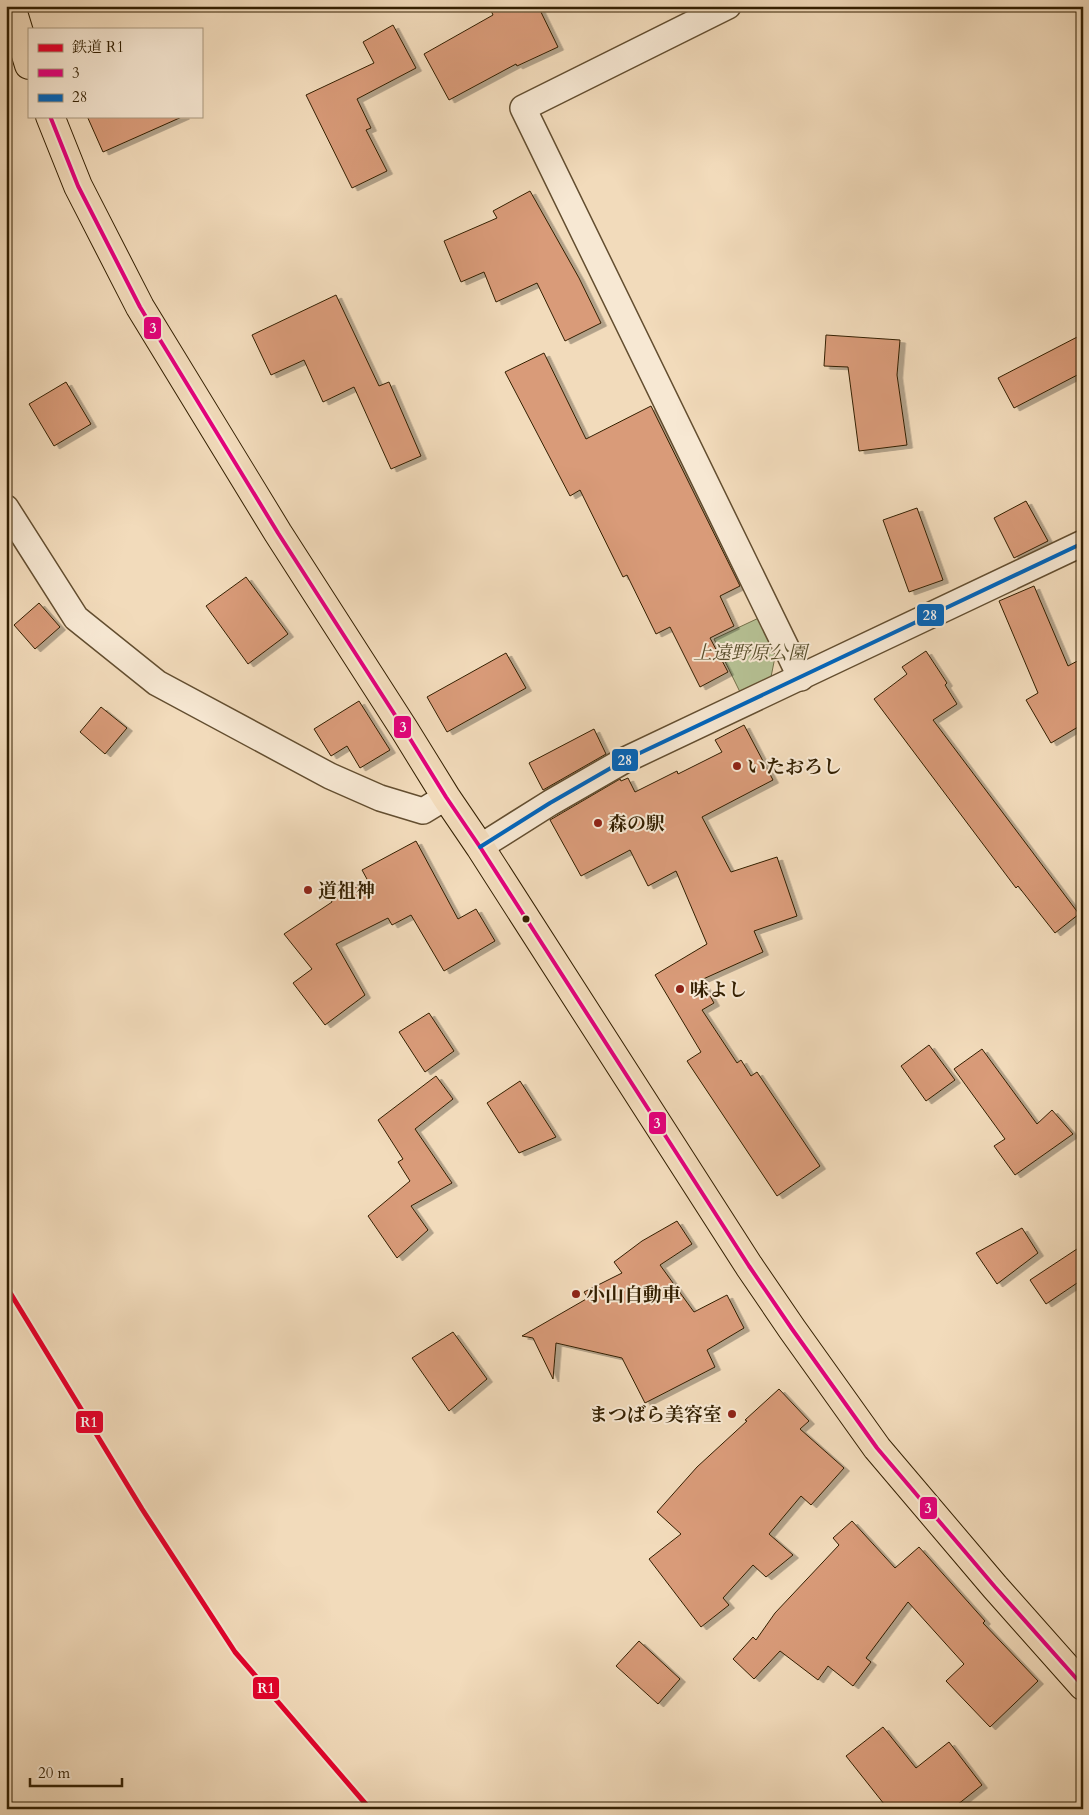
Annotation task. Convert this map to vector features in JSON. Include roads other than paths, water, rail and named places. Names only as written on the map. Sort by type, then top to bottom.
[{"type":"highway","points":[[11,6],[28,62]]},
{"type":"highway","points":[[51,118],[78,186],[140,307],[278,532],[446,797],[749,1266],[877,1448],[1083,1686]]},
{"type":"street","points":[[728,6],[523,108],[801,678]]},
{"type":"street","points":[[6,508],[76,618],[157,683],[330,776],[380,798],[423,811],[446,797]]},
{"type":"street","points":[[480,847],[550,803],[623,761],[1083,543]]},
{"type":"rail line","name":"R1","points":[[6,1286],[142,1509],[235,1652],[370,1809]]},
{"type":"place","name":"いたおろし","points":[[737,766]]},
{"type":"place","name":"森の駅","points":[[598,823]]},
{"type":"place","name":"道祖神","points":[[308,890]]},
{"type":"place","name":"味よし","points":[[680,989]]},
{"type":"place","name":"小山自動車","points":[[576,1294]]},
{"type":"place","name":"まつばら美容室","points":[[732,1414]]},
{"type":"park label","name":"上遠野原公園","points":[[750,652]]}]
